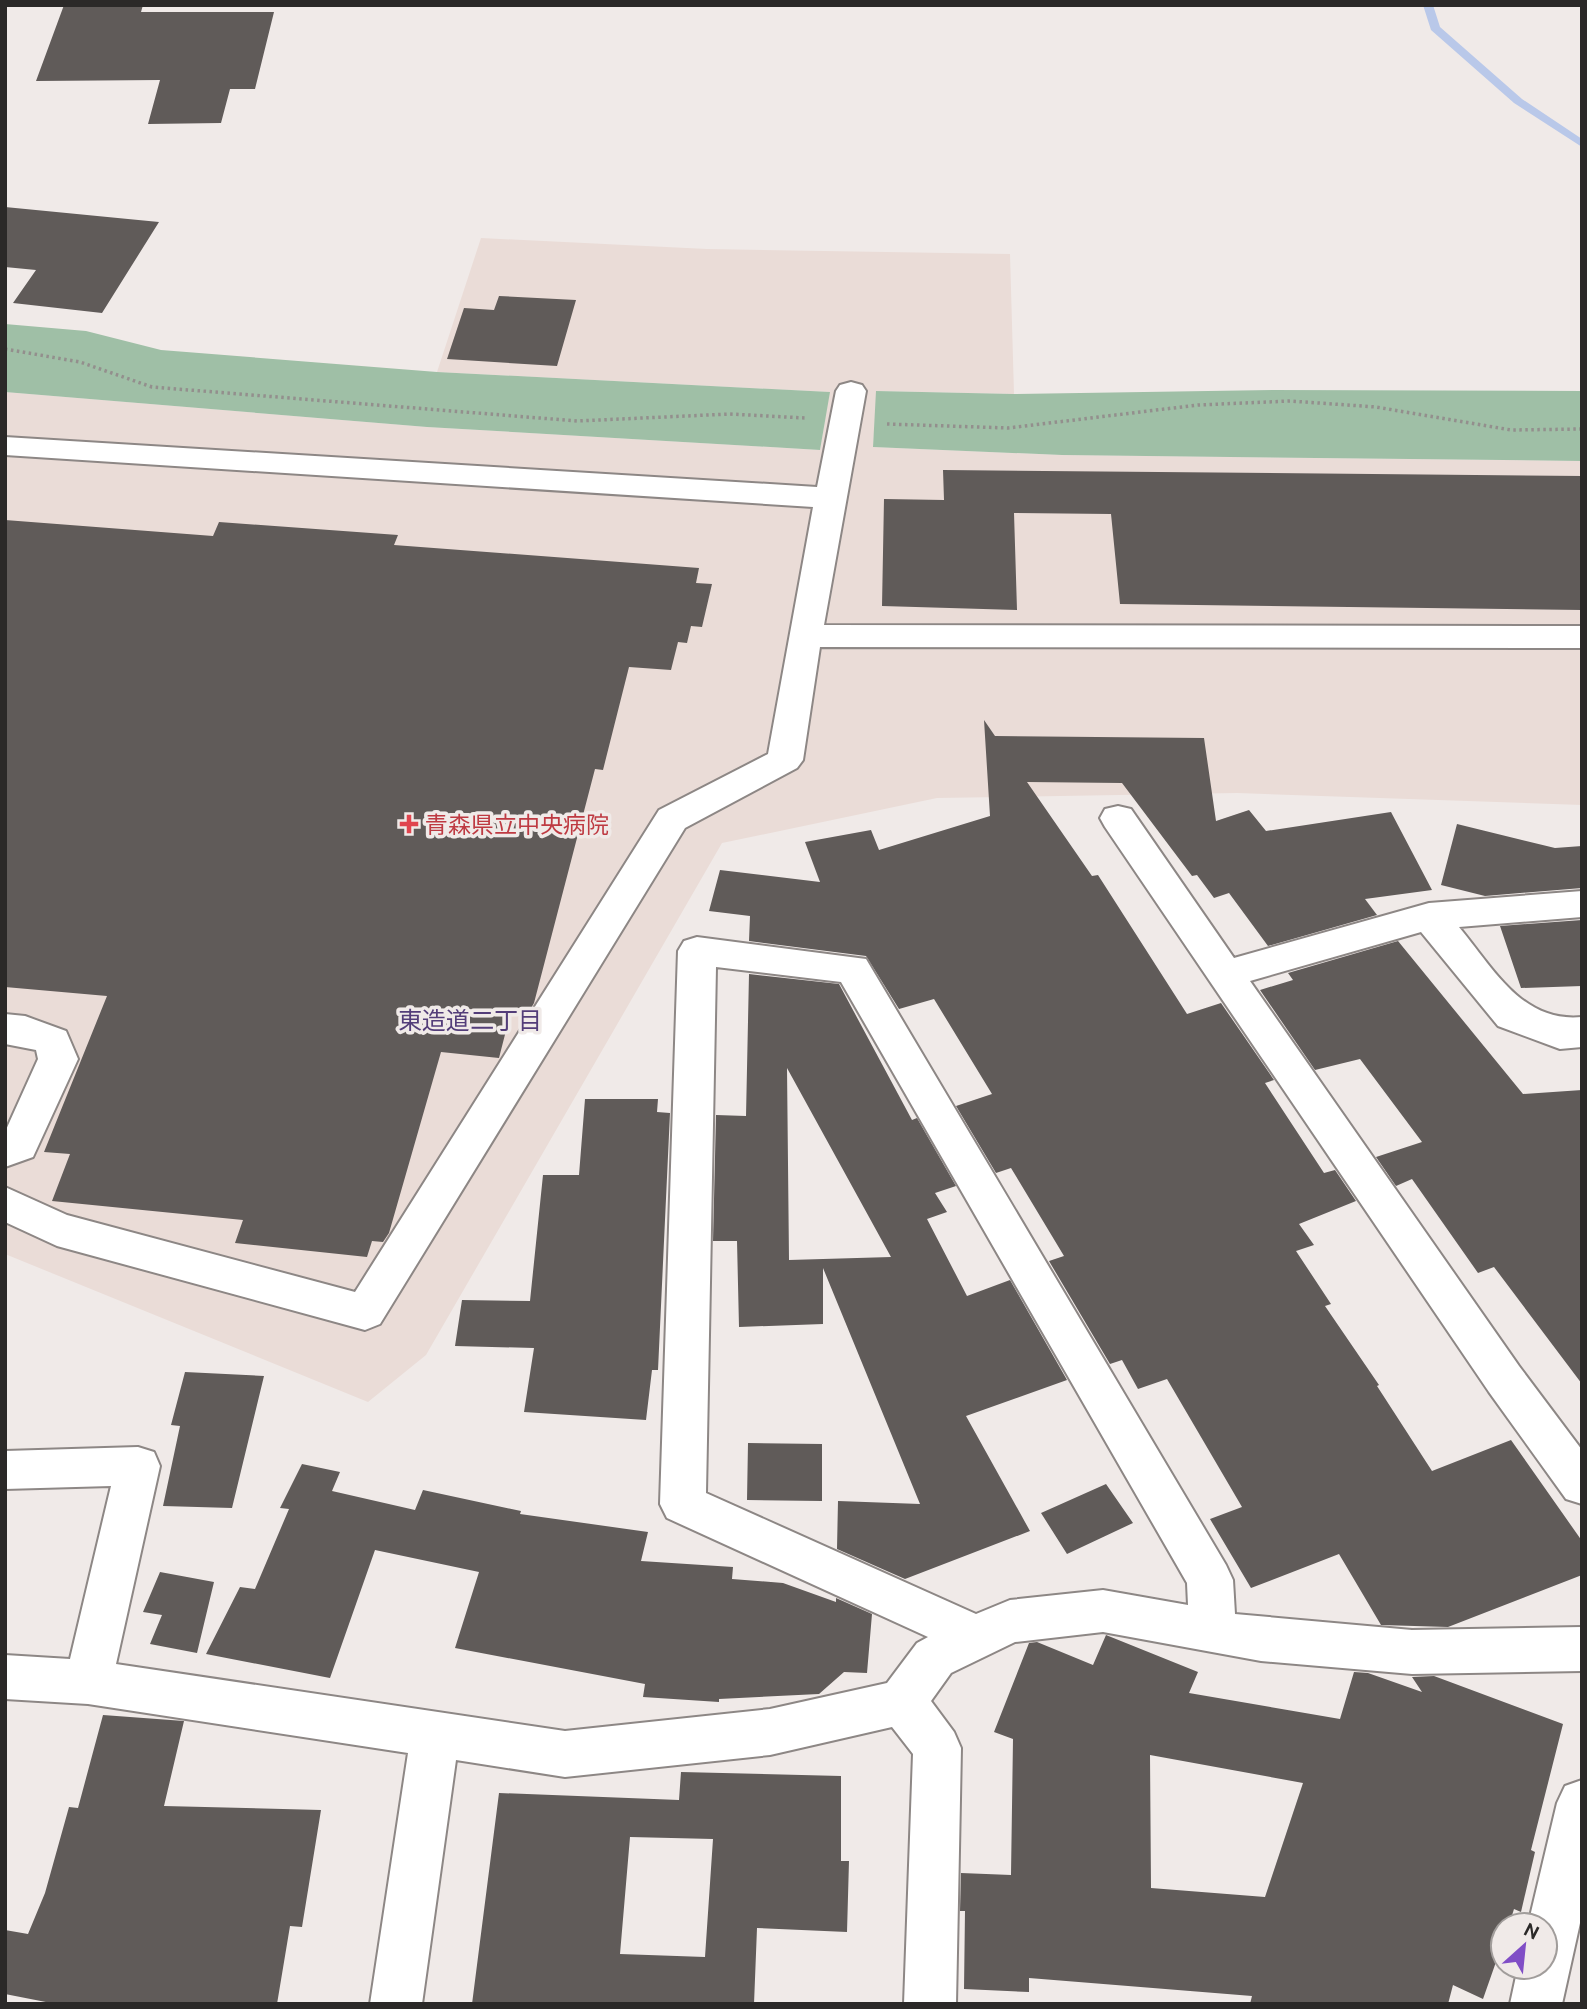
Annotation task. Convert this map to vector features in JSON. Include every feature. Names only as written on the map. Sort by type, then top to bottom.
[{"type":"street","points":[[5,1203],[57,1229],[365,1312],[672,819],[785,760],[804,636],[848,406]]},
{"type":"street","points":[[5,446],[831,498]]},
{"type":"street","points":[[804,636],[1582,637]]},
{"type":"street","points":[[1118,818],[1496,1368],[1582,1485]]},
{"type":"street","points":[[1225,974],[1429,916],[1582,904]]},
{"type":"street","points":[[1429,916],[1511,1016],[1560,1034],[1582,1032]]},
{"type":"street","points":[[977,1637],[683,1504],[697,951],[853,969],[1210,1580],[1213,1631]]},
{"type":"street","points":[[5,1029],[25,1031],[52,1041],[58,1059],[19,1146],[5,1151]]},
{"type":"street","points":[[5,1471],[138,1466],[88,1682]]},
{"type":"street","points":[[5,1677],[88,1682],[565,1754],[771,1732],[902,1702],[934,1658],[1010,1621],[1102,1611],[1261,1640],[1412,1652],[1582,1649]]},
{"type":"street","points":[[902,1702],[937,1748],[930,2004]]},
{"type":"street","points":[[396,2004],[435,1735]]},
{"type":"street","points":[[1559,1936],[1570,1913],[1582,1803]]},
{"type":"street","points":[[1536,2004],[1541,1981]]},
{"type":"path","points":[[5,349],[61,357],[116,371],[152,387],[577,421],[848,406],[977,429],[1025,427],[1172,407],[1256,401],[1393,410],[1500,430],[1562,432],[1582,429]]},
{"type":"shaded area","name":"青森県立中央病院","points":[[481,238],[707,249],[1010,254],[1014,394],[877,391],[873,447],[1062,455],[1582,461],[1582,805],[1237,793],[937,798],[722,843],[426,1355],[368,1402],[5,1254],[5,392],[427,427],[820,450],[829,392],[437,372]]},
{"type":"green space","points":[[5,324],[86,331],[161,350],[437,372],[830,392],[820,450],[427,427],[5,392]]},
{"type":"green space","points":[[1272,390],[1582,391],[1582,461],[1062,455],[873,447],[876,391],[1014,394]]},
{"type":"building","points":[[64,5],[143,5],[141,12],[274,12],[255,89],[230,89],[221,123],[148,124],[160,80],[36,81]]},
{"type":"building","points":[[5,207],[159,222],[102,313],[13,303],[36,270],[5,267]]},
{"type":"building","points":[[499,296],[576,300],[557,366],[447,359],[464,308],[494,310]]},
{"type":"building","points":[[943,470],[1582,476],[1582,610],[1120,604],[1111,514],[1014,513],[1017,610],[882,606],[884,499],[944,500]]},
{"type":"building","points":[[5,520],[213,536],[219,522],[398,535],[394,545],[699,568],[696,583],[712,584],[702,627],[691,626],[687,643],[678,642],[671,670],[629,667],[603,770],[595,769],[534,1003],[526,1017],[510,1015],[499,1058],[441,1052],[389,1233],[383,1242],[372,1241],[367,1257],[235,1243],[243,1220],[52,1201],[70,1154],[44,1152],[107,996],[5,987]]},
{"type":"building","points":[[984,720],[995,736],[1204,738],[1216,821],[1249,810],[1266,831],[1391,812],[1432,890],[1365,899],[1377,915],[1268,946],[1229,893],[1214,898],[1197,875],[1192,876],[1122,783],[1027,782],[1092,876],[1098,875],[1187,1014],[1221,1003],[1274,1080],[1265,1083],[1324,1173],[1335,1170],[1356,1201],[1299,1224],[1314,1245],[1296,1251],[1331,1304],[1325,1306],[1379,1385],[1377,1386],[1432,1471],[1511,1440],[1582,1541],[1582,1575],[1448,1627],[1381,1625],[1339,1554],[1251,1588],[1210,1519],[1242,1507],[1167,1379],[1138,1389],[1122,1360],[1110,1364],[1049,1261],[1064,1256],[1011,1168],[996,1173],[956,1106],[992,1094],[934,999],[899,1009],[866,956],[749,941],[750,916],[709,911],[720,870],[820,882],[805,842],[871,830],[879,850],[990,816]]},
{"type":"building","points":[[1457,824],[1555,848],[1582,846],[1582,888],[1485,896],[1441,885]]},
{"type":"building","points":[[1582,920],[1582,986],[1521,988],[1500,926]]},
{"type":"building","points":[[1398,941],[1523,1094],[1582,1090],[1582,1384],[1494,1267],[1478,1273],[1412,1179],[1396,1186],[1376,1157],[1422,1142],[1360,1059],[1315,1070],[1260,990],[1293,980],[1288,973]]},
{"type":"building","points":[[749,974],[839,984],[912,1120],[917,1118],[956,1186],[935,1193],[947,1212],[927,1219],[967,1296],[1010,1280],[1067,1380],[966,1416],[1030,1531],[905,1579],[837,1549],[838,1501],[920,1504],[823,1268],[823,1324],[739,1327],[737,1241],[713,1241],[716,1115],[746,1116]],"holes":[[[787,1068],[891,1257],[789,1260]]]},
{"type":"building","points":[[585,1099],[658,1099],[657,1112],[670,1113],[658,1370],[652,1370],[646,1420],[524,1412],[534,1348],[455,1346],[462,1300],[530,1301],[543,1175],[579,1175]]},
{"type":"building","points":[[185,1372],[264,1376],[232,1508],[163,1506],[180,1426],[171,1425]]},
{"type":"building","points":[[748,1443],[822,1444],[822,1501],[747,1500]]},
{"type":"building","points":[[302,1464],[340,1472],[332,1491],[415,1510],[423,1490],[521,1511],[520,1514],[648,1532],[641,1561],[733,1567],[732,1579],[783,1583],[836,1602],[836,1598],[872,1614],[867,1673],[844,1672],[819,1694],[719,1699],[719,1702],[643,1697],[645,1684],[455,1648],[479,1572],[375,1550],[330,1678],[206,1654],[240,1587],[255,1589],[289,1509],[280,1508]]},
{"type":"building","points":[[1106,1484],[1133,1523],[1067,1554],[1041,1513]]},
{"type":"building","points":[[160,1572],[214,1582],[197,1653],[150,1644],[162,1615],[143,1612]]},
{"type":"building","points":[[1106,1635],[1198,1672],[1189,1693],[1340,1719],[1354,1672],[1368,1673],[1422,1692],[1412,1677],[1434,1676],[1563,1724],[1531,1850],[1535,1852],[1521,1911],[1489,1911],[1489,1981],[1483,1999],[1453,1985],[1448,2004],[1250,2004],[1252,1996],[1029,1978],[1029,1992],[964,1989],[965,1911],[960,1911],[961,1873],[1011,1875],[1013,1739],[994,1732],[1029,1643],[1037,1642],[1093,1665]],"holes":[[[1150,1755],[1303,1783],[1265,1897],[1151,1888]]]},
{"type":"building","points":[[103,1715],[184,1721],[164,1806],[321,1810],[302,1927],[290,1926],[277,2004],[56,2004],[5,1994],[5,1930],[28,1934],[45,1893],[69,1807],[78,1808]]},
{"type":"building","points":[[681,1772],[841,1776],[841,1861],[849,1861],[847,1932],[757,1928],[754,2004],[472,2004],[499,1793],[679,1800]],"holes":[[[630,1837],[713,1839],[705,1957],[620,1954]]]},
{"type":"waterway","points":[[1428,5],[1435,28],[1518,101],[1582,144]]},
{"type":"place","name":"青森県立中央病院","points":[[409,824]]},
{"type":"district","name":"東造道二丁目","points":[[470,1020]]}]
